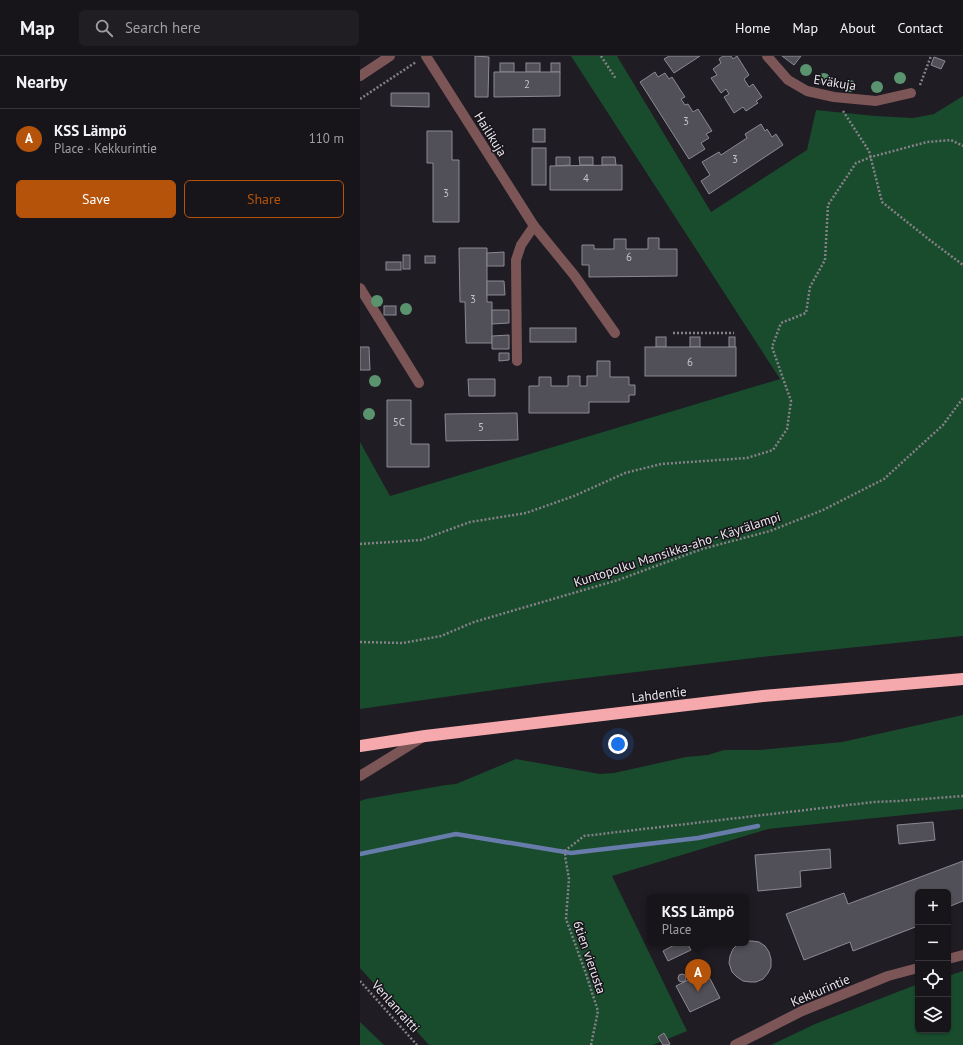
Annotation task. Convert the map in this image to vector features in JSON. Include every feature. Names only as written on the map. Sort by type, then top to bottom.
[{"type":"highway","name":"Lahdentie","points":[[360,746],[425,736],[763,696],[963,679]]},
{"type":"street","points":[[360,76],[390,56]]},
{"type":"street","name":"Eväkuja","points":[[767,56],[788,80],[807,91],[834,97],[876,100],[915,91]]},
{"type":"street","name":"Hailikuja","points":[[422,58],[534,226],[574,275],[615,333]]},
{"type":"street","points":[[517,361],[516,260],[521,245],[534,226]]},
{"type":"street","points":[[360,288],[419,383]]},
{"type":"street","points":[[360,776],[425,736]]},
{"type":"street","points":[[951,958],[963,955]]},
{"type":"street","name":"Kekkurintie","points":[[735,1045],[802,1011],[888,976],[915,969]]},
{"type":"path","points":[[601,56],[616,79]]},
{"type":"path","points":[[915,91],[931,56]]},
{"type":"path","points":[[360,99],[422,58]]},
{"type":"path","points":[[834,97],[869,151],[882,202],[963,265]]},
{"type":"path","points":[[360,544],[421,540],[470,522],[526,513],[574,496],[625,474],[661,464],[747,458],[773,450],[787,429],[791,400],[772,346],[781,323],[806,313],[810,287],[825,260],[828,205],[856,163],[871,157],[927,142],[951,140],[963,146]]},
{"type":"path","points":[[673,333],[734,333]]},
{"type":"path","name":"Kuntopolku Mansikka-aho - Käyrälampi","points":[[360,642],[403,643],[441,636],[474,622],[618,580],[702,549],[770,531],[823,510],[884,479],[943,425],[963,398]]},
{"type":"path","name":"6tien vierusta","points":[[591,1045],[598,1011],[566,919],[569,879],[565,856],[566,850],[584,836],[874,802],[963,796]]},
{"type":"path","name":"Venlanraitti","points":[[360,981],[417,1045]]},
{"type":"green space","points":[[571,56],[617,56],[711,212],[807,150],[816,110],[913,118],[934,114],[963,96],[963,636],[771,656],[544,683],[360,709],[360,442],[390,496],[780,379]]},
{"type":"green space","points":[[963,715],[963,809],[768,829],[612,876],[687,1031],[653,1045],[429,1045],[360,968],[360,801],[456,784],[516,759],[600,774],[614,773],[686,757],[708,755],[724,750],[760,750],[842,742]]},
{"type":"green space","points":[[963,971],[963,1045],[771,1045],[815,1024],[915,985],[915,1033],[951,1033],[951,975]]},
{"type":"green space","points":[[360,1022],[384,1045],[360,1045]]},
{"type":"building","points":[[475,56],[489,57],[488,97],[475,97]]},
{"type":"building","points":[[669,56],[700,56],[674,73],[664,59]]},
{"type":"building","points":[[723,56],[731,56],[733,59],[737,56],[749,75],[744,79],[749,87],[753,84],[762,97],[756,101],[758,103],[746,111],[743,107],[734,113],[724,97],[729,94],[726,89],[721,93],[711,78],[717,75],[713,69],[721,63],[719,59]]},
{"type":"building","points":[[782,56],[801,56],[794,65]]},
{"type":"building","points":[[934,57],[945,61],[941,69],[931,65]]},
{"type":"building","points":[[500,63],[514,63],[514,72],[500,72]]},
{"type":"building","points":[[526,63],[540,63],[540,72],[526,72]]},
{"type":"building","points":[[551,63],[560,63],[560,72],[551,72]]},
{"type":"building","points":[[494,72],[560,72],[560,96],[494,97]]},
{"type":"building","points":[[655,72],[658,77],[665,73],[669,79],[672,77],[685,97],[681,99],[685,105],[688,104],[693,112],[698,109],[712,131],[706,134],[709,138],[701,143],[705,149],[689,159],[640,82]]},
{"type":"building","points":[[391,93],[429,93],[429,107],[391,106]]},
{"type":"building","points":[[761,124],[765,131],[767,129],[772,137],[776,134],[783,145],[709,194],[701,181],[710,175],[702,162],[719,152],[721,155],[747,138],[745,134]]},
{"type":"building","points":[[533,129],[545,129],[545,142],[533,142]]},
{"type":"building","points":[[427,131],[452,131],[452,160],[459,160],[459,222],[433,222],[433,163],[427,163]]},
{"type":"building","points":[[532,148],[546,148],[546,185],[532,185]]},
{"type":"building","points":[[556,157],[570,157],[570,165],[556,166]]},
{"type":"building","points":[[579,157],[593,157],[593,165],[580,165]]},
{"type":"building","points":[[602,157],[615,157],[616,165],[602,165]]},
{"type":"building","points":[[622,165],[622,190],[550,190],[550,166]]},
{"type":"building","points":[[648,238],[659,238],[659,249],[677,249],[677,276],[589,277],[589,265],[582,265],[582,245],[594,245],[594,249],[614,249],[614,239],[626,239],[626,249],[648,249]]},
{"type":"building","points":[[459,248],[487,248],[487,302],[492,302],[492,343],[466,343],[465,302],[460,302]]},
{"type":"building","points":[[504,252],[504,266],[487,266],[487,253]]},
{"type":"building","points":[[403,255],[410,255],[410,269],[403,269]]},
{"type":"building","points":[[425,256],[435,256],[435,263],[425,263]]},
{"type":"building","points":[[386,262],[401,262],[401,270],[386,270]]},
{"type":"building","points":[[487,281],[504,281],[505,295],[487,295]]},
{"type":"building","points":[[384,306],[396,306],[396,315],[384,315]]},
{"type":"building","points":[[492,310],[509,310],[509,323],[492,324]]},
{"type":"building","points":[[530,328],[576,328],[576,342],[530,342]]},
{"type":"building","points":[[509,335],[509,349],[492,349],[492,336]]},
{"type":"building","points":[[656,337],[666,337],[666,347],[656,347]]},
{"type":"building","points":[[690,337],[700,337],[700,347],[690,347]]},
{"type":"building","points":[[729,337],[735,337],[735,347],[729,347]]},
{"type":"building","points":[[360,347],[369,347],[370,370],[360,370]]},
{"type":"building","points":[[645,347],[736,347],[736,376],[645,376]]},
{"type":"building","points":[[499,353],[509,353],[509,360],[499,361]]},
{"type":"building","points":[[597,361],[610,361],[610,377],[629,377],[629,385],[635,385],[635,395],[629,395],[629,402],[589,402],[589,413],[529,413],[529,386],[539,386],[539,377],[551,377],[551,386],[568,386],[568,376],[580,376],[580,386],[587,386],[587,376],[597,376]]},
{"type":"building","points":[[468,379],[495,379],[495,396],[469,396]]},
{"type":"building","points":[[387,400],[411,400],[411,444],[429,444],[429,467],[387,467]]},
{"type":"building","points":[[517,413],[518,440],[446,441],[445,414]]},
{"type":"building","points":[[933,822],[935,840],[899,844],[897,825]]},
{"type":"building","points":[[830,849],[831,868],[800,871],[801,887],[758,891],[755,855]]},
{"type":"building","points":[[963,861],[963,901],[951,906],[951,889],[915,889],[915,927],[853,951],[850,942],[804,960],[786,914],[844,893],[848,904]]},
{"type":"building","points":[[749,941],[759,942],[765,946],[771,959],[771,967],[768,973],[763,979],[756,982],[743,981],[737,977],[732,972],[729,963],[733,949],[736,946],[749,946]]},
{"type":"building","points":[[672,946],[689,946],[691,950],[668,961],[663,951]]},
{"type":"building","points":[[706,971],[720,998],[690,1012],[676,986]]},
{"type":"building","points":[[682,974],[685,975],[685,981],[682,982],[679,981],[678,978],[679,975]]},
{"type":"building","points":[[664,1033],[670,1044],[668,1045],[663,1045],[658,1037]]},
{"type":"waterway","points":[[360,854],[456,834],[571,853],[698,838],[758,826]]},
{"type":"place","name":"KSS Lämpö","points":[[698,992]]}]
